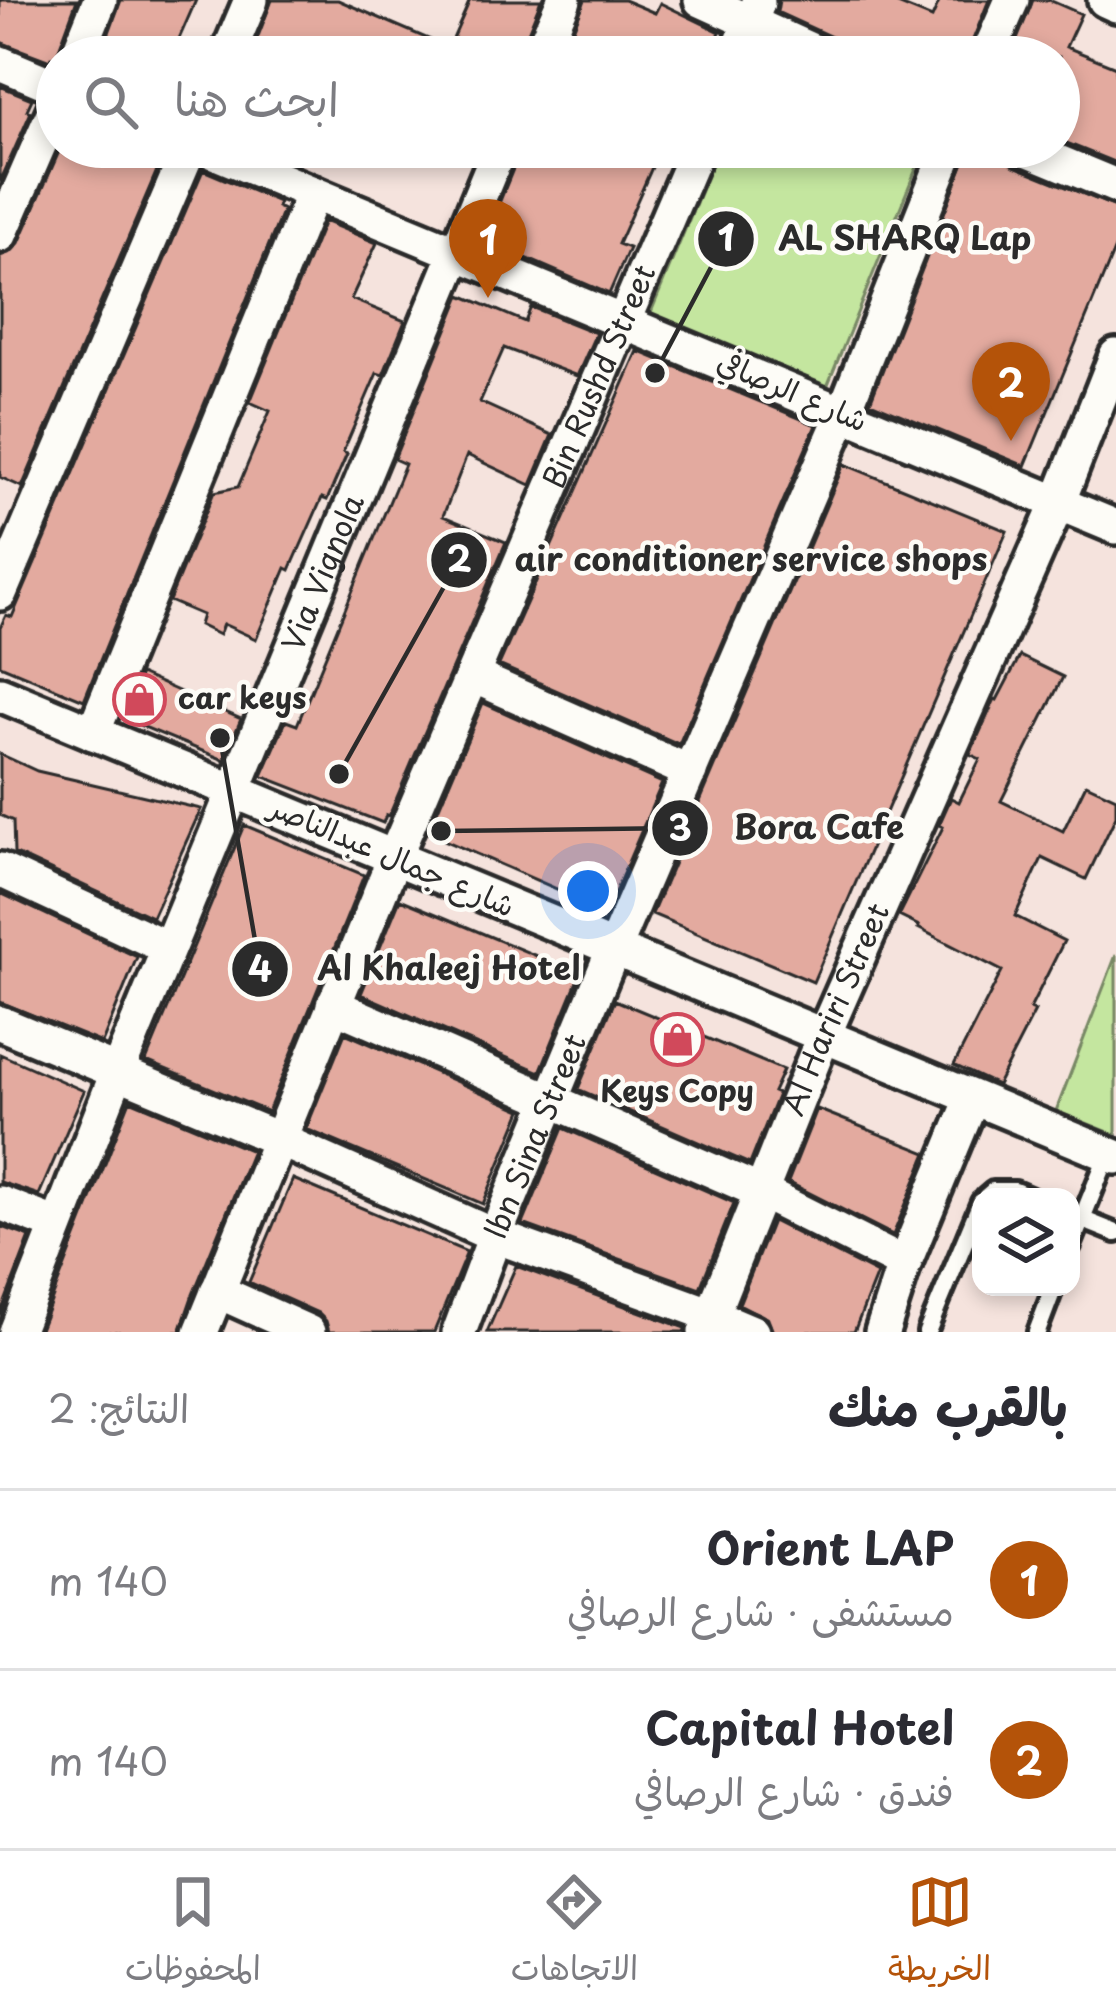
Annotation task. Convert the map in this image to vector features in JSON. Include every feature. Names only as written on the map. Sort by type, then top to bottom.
[{"type":"street","points":[[85,36],[100,0]]},
{"type":"street","points":[[236,36],[251,0]]},
{"type":"street","points":[[548,36],[564,0]]},
{"type":"street","points":[[701,0],[755,10],[794,36]]},
{"type":"street","points":[[996,36],[1012,0]]},
{"type":"street","points":[[1105,0],[1116,5]]},
{"type":"street","points":[[0,63],[36,78]]},
{"type":"street","points":[[0,236],[36,153]]},
{"type":"street","points":[[0,593],[181,168]]},
{"type":"street","name":"شارع الرصافي","points":[[253,168],[1116,527]]},
{"type":"street","name":"Via Vignola","points":[[16,1332],[116,1073],[491,168]]},
{"type":"street","name":"Bin Rushd Street","points":[[201,1332],[394,858],[689,168]]},
{"type":"street","name":"Ibn Sina Street","points":[[459,1332],[614,950],[843,414],[941,168]]},
{"type":"street","points":[[1073,168],[1116,186]]},
{"type":"street","points":[[93,733],[313,193]]},
{"type":"street","name":"Al Hariri Street","points":[[708,1323],[823,1037],[1115,363]]},
{"type":"street","points":[[472,676],[690,772]]},
{"type":"street","name":"شارع جمال عبدالناصر","points":[[0,694],[1112,1156]]},
{"type":"street","points":[[0,870],[168,948]]},
{"type":"street","points":[[333,1005],[761,1192],[904,1264]]},
{"type":"street","points":[[0,1023],[495,1236],[708,1323],[752,1332]]},
{"type":"street","points":[[882,1332],[904,1264],[972,1099]]},
{"type":"street","points":[[0,1203],[57,1225]]},
{"type":"street","points":[[217,1291],[308,1332]]},
{"type":"lane","points":[[1080,1213],[1112,1156]]},
{"type":"lane","points":[[1080,1219],[1116,1233]]},
{"type":"lane","points":[[927,1332],[972,1228]]},
{"type":"lane","points":[[1036,1332],[1050,1296]]},
{"type":"green space","points":[[710,168],[916,168],[824,394],[647,322]]},
{"type":"green space","points":[[1116,955],[1116,1135],[1056,1111]]},
{"type":"building","points":[[0,0],[77,0],[64,36],[36,36],[36,56],[0,42]]},
{"type":"building","points":[[121,0],[196,0],[180,36],[108,36]]},
{"type":"building","points":[[272,0],[338,0],[421,36],[258,36]]},
{"type":"building","points":[[470,0],[541,0],[526,36],[454,36]]},
{"type":"building","points":[[585,0],[624,0],[655,13],[660,3],[720,32],[718,36],[570,36]]},
{"type":"building","points":[[779,0],[888,0],[932,18],[940,0],[989,0],[974,36],[829,36],[777,12]]},
{"type":"building","points":[[1033,0],[1049,0],[1081,14],[1071,36],[1018,36]]},
{"type":"building","points":[[1080,53],[1116,67],[1116,163],[1080,148]]},
{"type":"building","points":[[0,86],[32,99],[27,110],[31,112],[0,182]]},
{"type":"building","points":[[52,168],[158,168],[22,487],[0,477],[0,256],[19,243]]},
{"type":"building","points":[[513,168],[652,168],[618,244],[629,248],[609,294],[484,240]]},
{"type":"building","points":[[962,168],[1019,168],[1116,207],[1116,246],[1025,466],[870,402]]},
{"type":"building","points":[[203,170],[279,202],[277,207],[283,210],[84,700],[0,665],[0,628],[6,615],[12,617]]},
{"type":"building","points":[[324,221],[377,243],[351,299],[405,321],[383,375],[377,373],[327,500],[322,498],[290,570],[286,568],[256,639],[223,624],[219,635],[199,625],[202,615],[169,601],[214,492],[238,487],[270,411],[250,402]]},
{"type":"building","points":[[461,295],[525,322],[531,307],[596,333],[577,376],[504,348],[480,402],[552,435],[531,485],[467,455],[443,516],[506,542],[383,823],[262,776],[286,721],[297,725],[405,464],[394,459]]},
{"type":"building","points":[[638,351],[816,425],[679,744],[499,665]]},
{"type":"building","points":[[844,464],[1007,531],[813,982],[652,914]]},
{"type":"building","points":[[1020,656],[1063,677],[1001,801],[1063,831],[1086,784],[1116,798],[1116,816],[1086,879],[1042,858],[1015,916],[1064,941],[997,1085],[954,1065],[1002,971],[899,916],[943,827],[939,825],[951,798],[959,802],[980,759],[970,754]]},
{"type":"building","points":[[140,674],[241,719],[224,760],[122,718]]},
{"type":"building","points":[[483,703],[662,783],[607,911],[428,833]]},
{"type":"building","points":[[0,754],[37,771],[201,809],[152,917],[14,853],[13,821],[0,815]]},
{"type":"building","points":[[244,825],[364,875],[268,1112],[146,1061]]},
{"type":"building","points":[[0,893],[137,957],[102,1043],[0,1002]]},
{"type":"building","points":[[400,899],[580,974],[540,1072],[361,994]]},
{"type":"building","points":[[615,1000],[783,1070],[750,1164],[578,1089]]},
{"type":"building","points":[[345,1033],[522,1110],[483,1204],[306,1129]]},
{"type":"building","points":[[0,1054],[84,1091],[39,1195],[0,1182]]},
{"type":"building","points":[[130,1100],[252,1151],[180,1332],[39,1332]]},
{"type":"building","points":[[817,1109],[927,1153],[893,1235],[788,1182]]},
{"type":"building","points":[[563,1128],[734,1203],[700,1288],[523,1224]]},
{"type":"building","points":[[293,1179],[467,1252],[434,1332],[329,1332],[318,1313],[249,1282]]},
{"type":"building","points":[[772,1221],[877,1274],[854,1332],[773,1332],[768,1319],[739,1304]]},
{"type":"building","points":[[0,1226],[30,1237],[0,1315]]},
{"type":"building","points":[[516,1266],[685,1328],[684,1332],[487,1332]]},
{"type":"place","name":"Orient LAP","points":[[488,298]]},
{"type":"place","name":"AL SHARQ Lap","points":[[655,373]]},
{"type":"place","name":"Capital Hotel","points":[[1011,441]]},
{"type":"place","name":"car keys","points":[[139,699]]},
{"type":"place","name":"Al Khaleej Hotel","points":[[220,738]]},
{"type":"place","name":"air conditioner service shops","points":[[339,774]]},
{"type":"place","name":"Bora Cafe","points":[[441,831]]},
{"type":"place","name":"Keys Copy","points":[[677,1040]]}]
